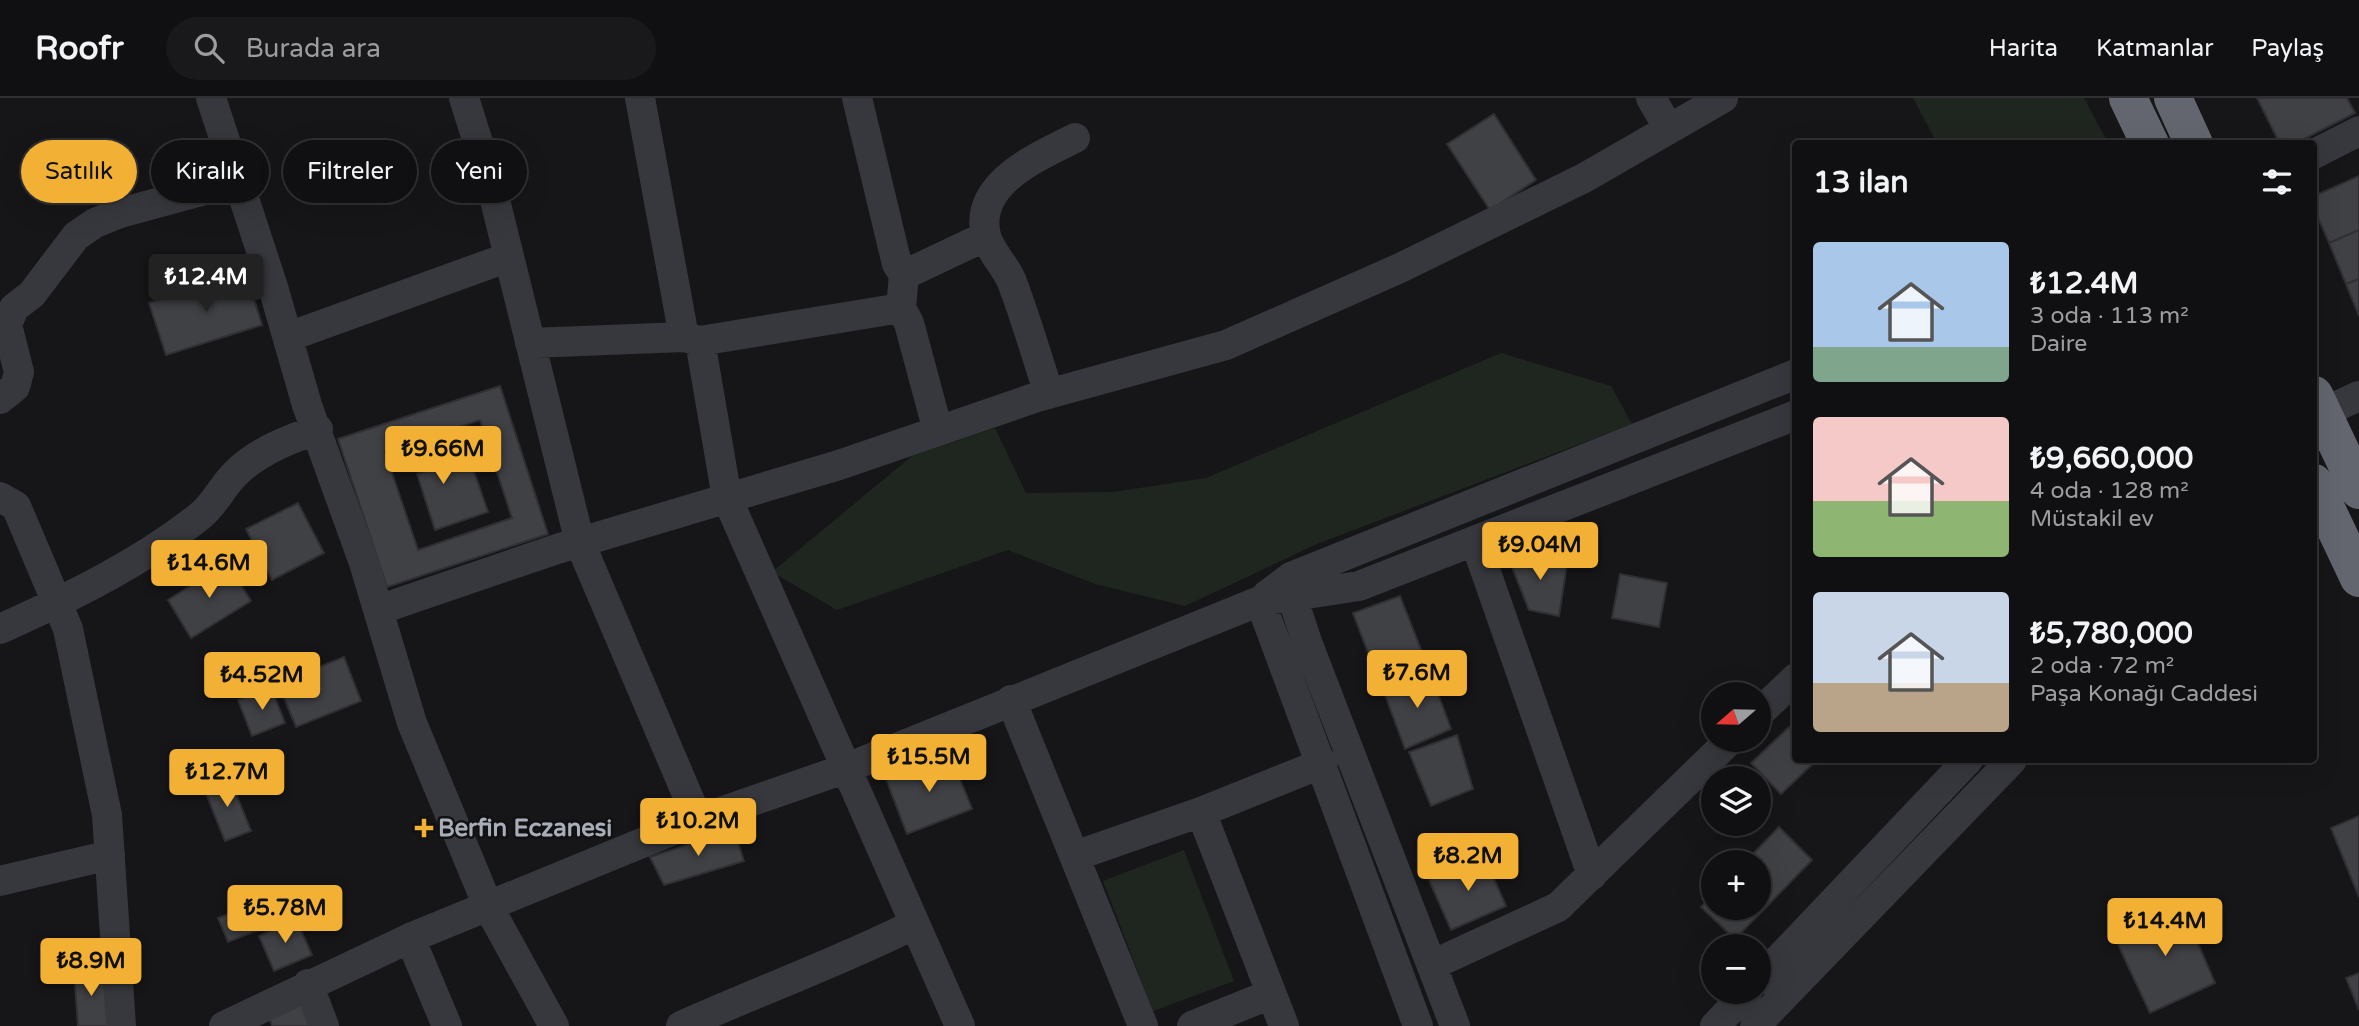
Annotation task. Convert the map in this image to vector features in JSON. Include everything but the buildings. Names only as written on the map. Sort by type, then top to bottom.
[{"type":"highway","points":[[2128,98],[2148,140]]},
{"type":"highway","points":[[2173,98],[2192,140]]},
{"type":"highway","points":[[2318,404],[2359,490]]},
{"type":"highway","points":[[2317,489],[2359,578]]},
{"type":"street","points":[[211,98],[225,140]]},
{"type":"street","points":[[464,98],[509,257],[579,542],[698,820]]},
{"type":"street","points":[[640,98],[727,498],[960,1026]]},
{"type":"street","points":[[857,98],[897,264],[904,275],[901,308],[909,323],[938,431]]},
{"type":"street","points":[[1650,98],[1669,130]]},
{"type":"street","points":[[378,610],[579,542],[727,498],[1049,394],[1226,345],[1461,238],[1584,178],[1723,98]]},
{"type":"street","points":[[2317,152],[2359,131]]},
{"type":"street","points":[[1049,394],[1011,279],[986,236],[986,204],[991,193],[1031,161],[1075,138]]},
{"type":"street","points":[[0,399],[15,387],[19,372],[7,325],[14,309],[32,294],[76,236],[95,223],[157,203]]},
{"type":"street","points":[[245,203],[307,405],[318,429],[378,610],[412,723],[488,906],[554,1026]]},
{"type":"street","points":[[904,275],[986,236]]},
{"type":"street","points":[[288,337],[509,257]]},
{"type":"street","points":[[530,343],[692,339],[901,308]]},
{"type":"street","points":[[224,1026],[410,937],[698,820],[847,768],[1260,601],[1792,376]]},
{"type":"street","points":[[2318,404],[2359,396]]},
{"type":"street","points":[[1291,587],[1359,586],[1792,417]]},
{"type":"street","points":[[0,629],[57,603],[127,565],[202,514],[235,474],[271,447],[318,429]]},
{"type":"street","points":[[0,498],[16,506],[68,629],[107,815],[121,1026]]},
{"type":"street","points":[[1475,541],[1592,875]]},
{"type":"street","points":[[1291,587],[1455,1026]]},
{"type":"street","points":[[1260,601],[1418,1026]]},
{"type":"street","points":[[1771,702],[1792,682]]},
{"type":"street","points":[[1011,700],[1143,1026]]},
{"type":"street","points":[[1432,965],[1558,907],[1718,752]]},
{"type":"street","points":[[1075,856],[1201,812],[1322,762]]},
{"type":"street","points":[[1771,967],[1961,763]]},
{"type":"street","points":[[1962,763],[1979,797]]},
{"type":"street","points":[[1755,1026],[2009,763]]},
{"type":"street","points":[[1201,812],[1284,1026]]},
{"type":"street","points":[[0,881],[110,855]]},
{"type":"street","points":[[681,1026],[818,965],[846,958],[915,924]]},
{"type":"street","points":[[410,937],[447,1026]]},
{"type":"street","points":[[308,984],[324,1026]]},
{"type":"street","points":[[1192,1026],[1271,994]]},
{"type":"street","points":[[1715,1026],[1736,1004]]},
{"type":"shaded area","points":[[1913,98],[2084,98],[2106,140],[1935,140]]},
{"type":"shaded area","points":[[1501,353],[1611,386],[1632,424],[1317,544],[1185,606],[1095,584],[1008,550],[837,610],[772,572],[912,456],[995,428],[1026,493],[1113,492],[1206,478]]},
{"type":"shaded area","points":[[1184,850],[1234,981],[1153,1011],[1103,881]]},
{"type":"place","name":"Berfin Eczanesi","points":[[424,828]]}]
